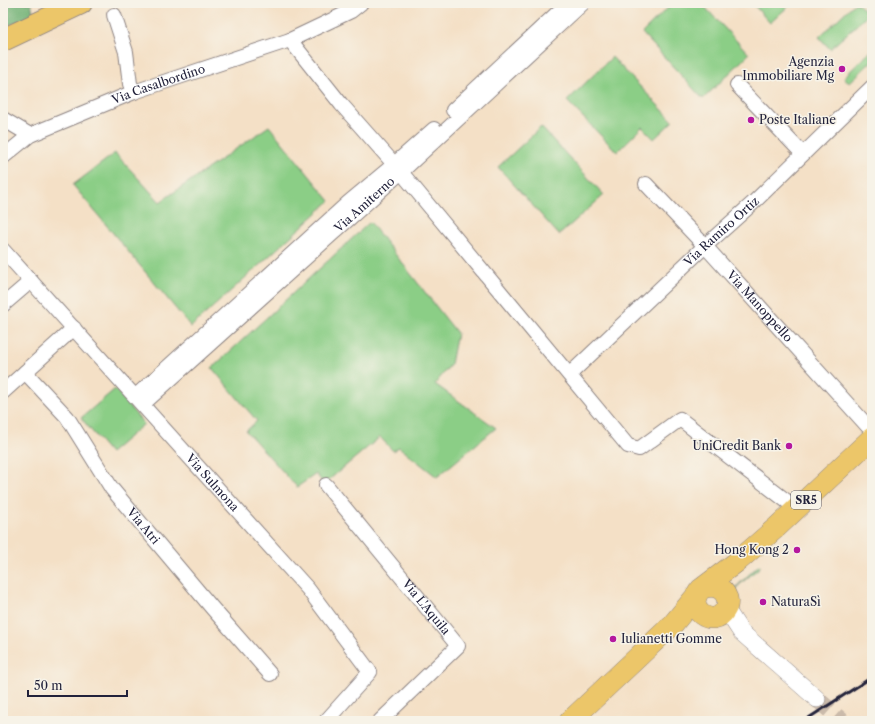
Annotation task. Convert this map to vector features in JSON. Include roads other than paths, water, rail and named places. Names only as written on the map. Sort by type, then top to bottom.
[{"type":"highway","points":[[3,40],[81,3]]},
{"type":"main road","name":"SR5","points":[[570,721],[673,624],[711,603],[738,562],[872,438]]},
{"type":"street","name":"Via Casalbordino","points":[[30,135],[134,92],[290,40],[351,11],[361,3]]},
{"type":"street","name":"Via Amiterno","points":[[398,168],[568,3]]},
{"type":"street","name":"Via Amiterno","points":[[139,400],[348,203],[398,168],[583,3]]},
{"type":"street","points":[[114,14],[126,52],[130,84],[134,92]]},
{"type":"street","points":[[290,40],[341,104],[398,168],[570,374],[628,446],[640,449],[680,419],[796,509]]},
{"type":"street","points":[[738,86],[803,154]]},
{"type":"street","name":"Via Ramiro Ortiz","points":[[570,374],[753,202],[872,87]]},
{"type":"street","points":[[3,119],[30,135],[3,157]]},
{"type":"street","name":"Via Manoppello","points":[[646,184],[705,246],[872,431]]},
{"type":"street","name":"Via Sulmona","points":[[3,250],[308,589],[370,672],[326,721]]},
{"type":"street","points":[[3,305],[31,281]]},
{"type":"street","points":[[3,392],[74,328]]},
{"type":"street","name":"Via Atri","points":[[25,372],[67,418],[112,489],[270,674]]},
{"type":"street","name":"Via L'Aquila","points":[[326,485],[458,646],[380,721]]},
{"type":"street","points":[[711,603],[739,631],[817,699]]},
{"type":"tunnel","points":[[817,699],[842,721]]},
{"type":"railway","points":[[804,721],[872,677]]},
{"type":"place","name":"Agenzia Immobiliare Mg","points":[[842,69]]},
{"type":"place","name":"Poste Italiane","points":[[751,120]]},
{"type":"place","name":"UniCredit Bank","points":[[789,446]]},
{"type":"place","name":"Hong Kong 2","points":[[797,550]]},
{"type":"place","name":"NaturaSì","points":[[763,602]]},
{"type":"place","name":"Iulianetti Gomme","points":[[613,639]]}]
